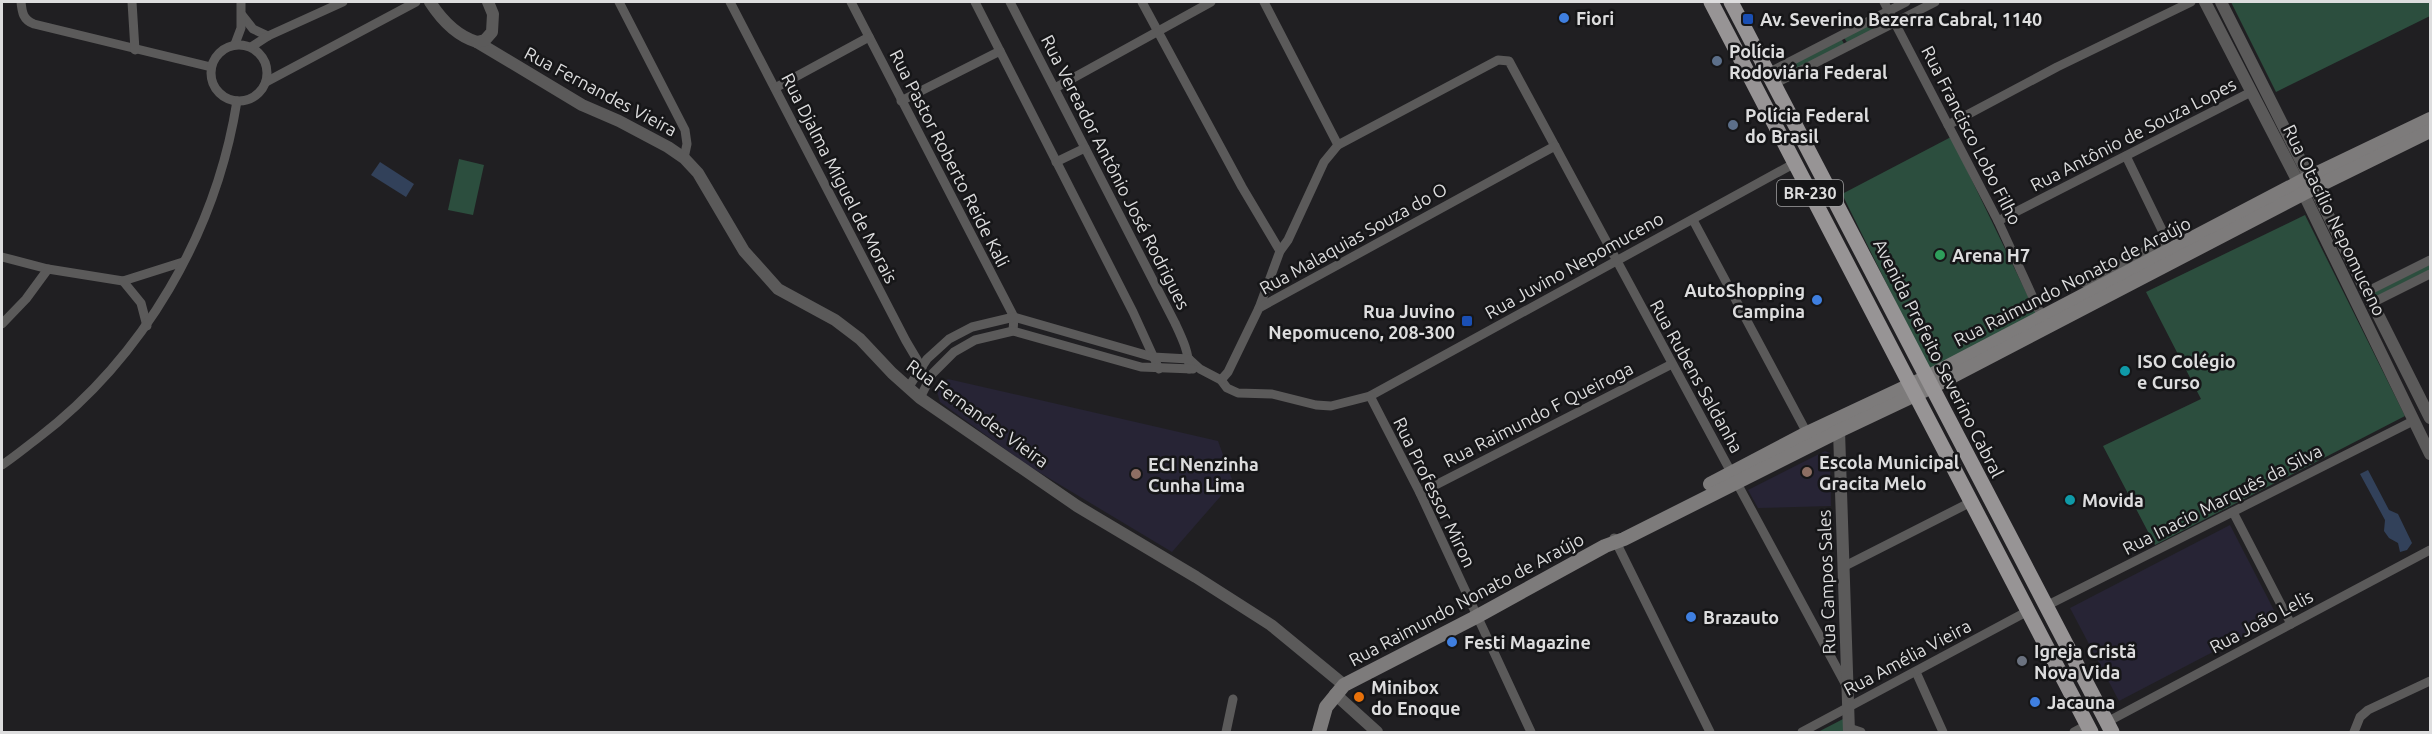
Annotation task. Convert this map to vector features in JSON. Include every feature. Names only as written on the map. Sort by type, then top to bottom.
[{"type":"main road","name":"Avenida Prefeito Severino Cabral","points":[[1711,2],[2028,611],[2084,730]]},
{"type":"main road","name":"Avenida Prefeito Severino Cabral","points":[[1731,2],[2109,727]]},
{"type":"main road","name":"Rua Raimundo Nonato de Araújo","points":[[1340,689],[1734,477],[1807,433],[1929,382],[2430,119]]},
{"type":"main road","name":"Rua Raimundo Nonato de Araújo","points":[[1929,382],[2042,317],[2306,186],[2430,131]]},
{"type":"main road","name":"Rua Raimundo Nonato de Araújo","points":[[1734,477],[1839,430],[1912,390]]},
{"type":"main road","points":[[1319,732],[1323,715],[1340,689]]},
{"type":"street","points":[[21,2],[27,22],[211,67]]},
{"type":"street","points":[[132,2],[135,50]]},
{"type":"street","points":[[235,44],[241,28],[242,2]]},
{"type":"street","points":[[251,47],[268,36],[343,2]]},
{"type":"street","points":[[266,82],[416,2]]},
{"type":"street","name":"Rua Fernandes Vieira","points":[[430,2],[441,18],[453,28],[582,105],[619,121],[684,158],[698,173],[744,251],[778,289],[835,320],[860,339],[920,398],[1077,506],[1271,625],[1340,689],[1377,732]]},
{"type":"street","points":[[477,42],[485,40],[492,32],[493,14],[488,2]]},
{"type":"street","points":[[619,2],[685,130],[687,144],[684,158]]},
{"type":"street","name":"Rua Djalma Miguel de Morais","points":[[730,2],[922,368]]},
{"type":"street","name":"Rua Pastor Roberto Reide Kali","points":[[851,2],[1014,317]]},
{"type":"street","points":[[975,2],[1159,369]]},
{"type":"street","name":"Rua Vereador Antônio José Rodrigues","points":[[1010,2],[1175,323],[1189,364]]},
{"type":"street","points":[[1142,2],[1242,187],[1280,251]]},
{"type":"street","points":[[1055,88],[1210,2]]},
{"type":"street","points":[[1259,308],[1280,251],[1288,240],[1324,162],[1338,145],[1264,2]]},
{"type":"street","points":[[1771,79],[1887,6],[1906,2]]},
{"type":"street","points":[[1771,79],[1847,47],[1935,2]]},
{"type":"street","points":[[1948,124],[2191,2]]},
{"type":"street","name":"Rua Otacílio Nepomuceno","points":[[2205,2],[2251,92],[2366,292],[2429,412]]},
{"type":"street","name":"Rua Otacílio Nepomuceno","points":[[2221,2],[2430,454]]},
{"type":"street","name":"Rua Francisco Lobo Filho","points":[[1887,6],[1998,221],[2042,317]]},
{"type":"street","points":[[242,15],[253,29],[268,36]]},
{"type":"street","points":[[1841,35],[1847,47]]},
{"type":"street","points":[[775,88],[869,37]]},
{"type":"street","points":[[235,44],[251,47],[263,58],[268,74],[266,82],[250,99],[237,101],[219,92],[213,85],[211,67],[220,52],[235,44]]},
{"type":"street","points":[[901,101],[1000,51]]},
{"type":"street","name":"Rua Rubens Saldanha","points":[[1338,145],[1498,60],[1509,61],[1848,690]]},
{"type":"street","name":"Rua Antônio de Souza Lopes","points":[[1998,221],[2128,160],[2251,92]]},
{"type":"street","points":[[2,465],[70,414],[147,326],[196,239],[218,180],[237,101]]},
{"type":"street","name":"Rua Malaquias Souza do O","points":[[1221,380],[1228,372],[1259,308],[1555,146]]},
{"type":"street","points":[[1056,162],[1086,148]]},
{"type":"street","points":[[2084,283],[2164,241],[2164,236],[2128,160]]},
{"type":"street","name":"Rua Juvino Nepomuceno","points":[[1221,380],[1227,388],[1238,393],[1272,394],[1316,405],[1331,406],[1370,396],[1795,163]]},
{"type":"street","points":[[1693,220],[1807,433]]},
{"type":"street","points":[[2,257],[48,269],[123,281],[183,262]]},
{"type":"street","points":[[2366,292],[2430,260]]},
{"type":"street","points":[[2,324],[26,299],[48,269]]},
{"type":"street","points":[[2372,303],[2430,274]]},
{"type":"street","points":[[123,281],[141,303],[147,326]]},
{"type":"street","points":[[908,388],[927,359],[948,339],[966,330],[1014,317],[1154,357],[1189,364],[1221,380]]},
{"type":"street","points":[[1012,331],[1014,317]]},
{"type":"street","points":[[989,323],[992,335]]},
{"type":"street","points":[[920,398],[932,374],[954,352],[975,340],[1012,331],[1141,367],[1159,369],[1189,364]]},
{"type":"street","name":"Rua Raimundo F Queiroga","points":[[1420,493],[1672,364]]},
{"type":"street","name":"Rua Professor Miron","points":[[1370,396],[1420,493],[1531,732]]},
{"type":"street","name":"Rua Inacio Marquês da Silva","points":[[2046,606],[2413,421]]},
{"type":"street","name":"Rua Campos Sales","points":[[1839,430],[1848,708],[1853,731]]},
{"type":"street","points":[[1843,567],[1971,502]]},
{"type":"street","points":[[2233,512],[2291,624]]},
{"type":"street","points":[[1612,542],[1710,732]]},
{"type":"street","name":"Rua João Lelis","points":[[2109,727],[2291,624],[2430,550]]},
{"type":"street","name":"Rua Amélia Vieira","points":[[1802,732],[2028,611]]},
{"type":"street","points":[[1916,672],[1943,732]]},
{"type":"street","points":[[2354,732],[2360,717],[2368,710],[2430,681]]},
{"type":"street","points":[[1226,732],[1233,699]]},
{"type":"shaded area","name":"ECI Nenzinha Cunha Lima","points":[[948,379],[1218,441],[1233,482],[1172,552],[1027,465],[940,402],[936,388]]},
{"type":"shaded area","name":"Escola Municipal Gracita Melo","points":[[1825,451],[1830,453],[1831,506],[1758,508],[1748,490]]},
{"type":"shaded area","points":[[2230,525],[2278,618],[2119,701],[2070,608]]},
{"type":"green space","points":[[2231,2],[2430,2],[2430,16],[2276,92]]},
{"type":"green space","points":[[1889,13],[1893,21],[1848,44],[1843,36]]},
{"type":"green space","points":[[1841,38],[1845,46],[1776,81],[1771,73]]},
{"type":"green space","name":"Arena H7","points":[[1951,137],[2038,317],[1930,371],[1842,194]]},
{"type":"green space","points":[[459,159],[484,165],[473,215],[448,210]]},
{"type":"green space","points":[[2305,215],[2405,416],[2155,545],[2103,446],[2201,399],[2146,292]]},
{"type":"green space","points":[[2430,262],[2430,271],[2374,300],[2370,293]]},
{"type":"green space","points":[[1845,718],[1846,732],[1818,732]]},
{"type":"water","points":[[380,162],[414,184],[406,197],[371,175]]},
{"type":"water","points":[[2368,470],[2389,510],[2398,514],[2412,543],[2407,550],[2400,552],[2398,543],[2389,538],[2384,531],[2385,520],[2360,474]]},
{"type":"place","name":"Fiori","points":[[1564,18]]},
{"type":"place","name":"Av. Severino Bezerra Cabral, 1140","points":[[1748,19]]},
{"type":"place","name":"Polícia Rodoviária Federal","points":[[1717,61]]},
{"type":"place","name":"Polícia Federal do Brasil","points":[[1733,125]]},
{"type":"place","name":"Arena H7","points":[[1940,255]]},
{"type":"place","name":"AutoShopping Campina","points":[[1817,300]]},
{"type":"place","name":"Rua Juvino Nepomuceno, 208-300","points":[[1467,321]]},
{"type":"place","name":"ISO Colégio e Curso","points":[[2125,371]]},
{"type":"place","name":"Escola Municipal Gracita Melo","points":[[1807,472]]},
{"type":"place","name":"ECI Nenzinha Cunha Lima","points":[[1136,474]]},
{"type":"place","name":"Movida","points":[[2070,500]]},
{"type":"place","name":"Brazauto","points":[[1691,617]]},
{"type":"place","name":"Festi Magazine","points":[[1452,642]]},
{"type":"place","name":"Igreja Cristã Nova Vida","points":[[2022,661]]},
{"type":"place","name":"Minibox do Enoque","points":[[1359,697]]},
{"type":"place","name":"Jacauna","points":[[2035,702]]}]
